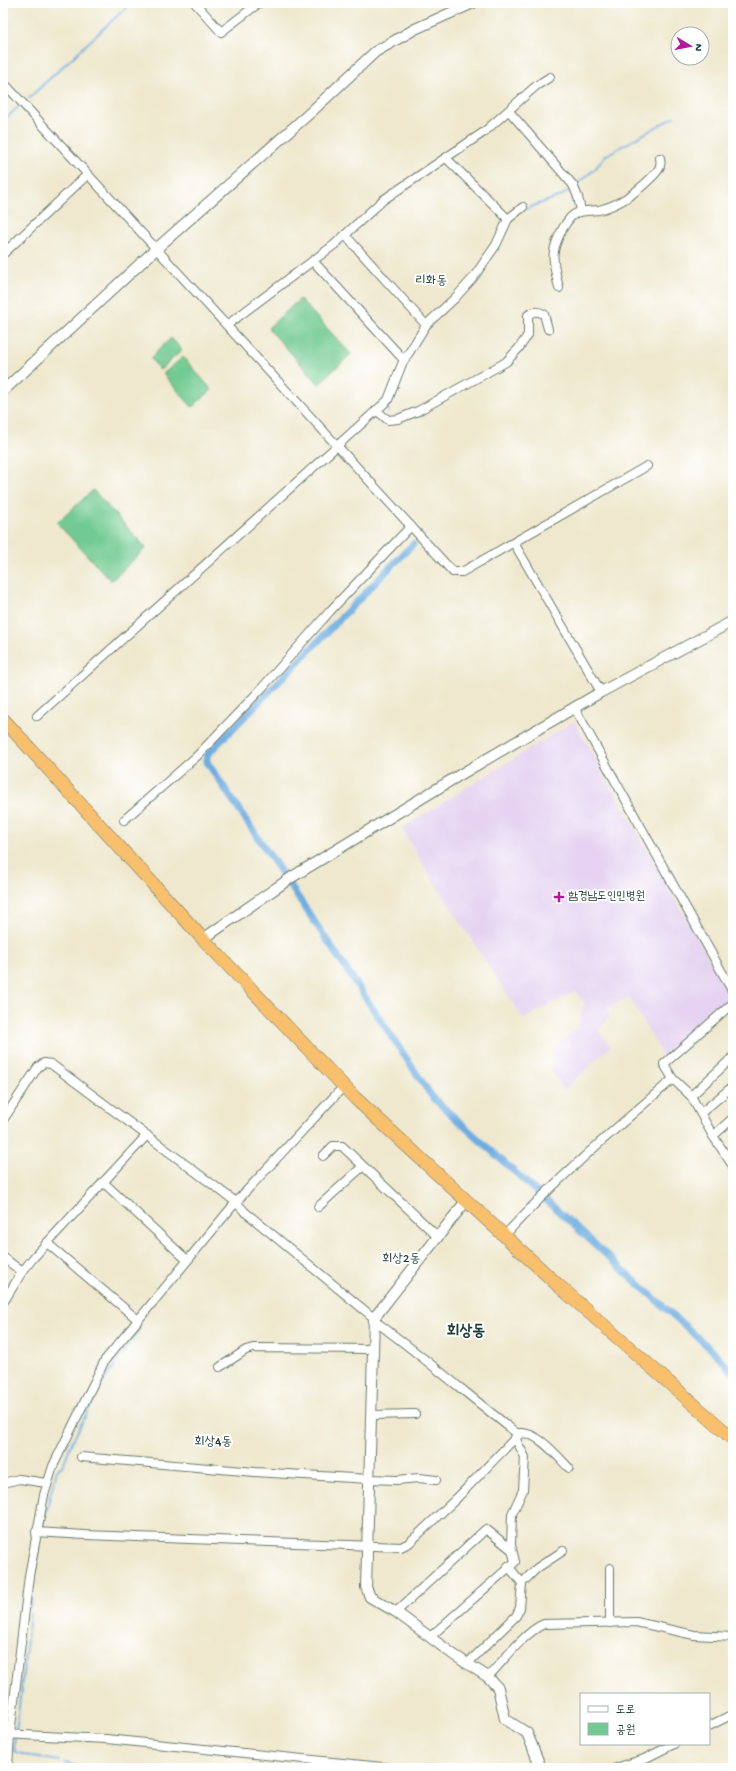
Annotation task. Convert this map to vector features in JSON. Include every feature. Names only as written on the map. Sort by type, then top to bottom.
[{"type":"highway","points":[[3,719],[203,939],[344,1086],[504,1236],[733,1439]]},
{"type":"street","points":[[195,3],[221,32],[259,3]]},
{"type":"street","points":[[3,391],[156,249],[311,112],[374,52],[414,29],[473,3]]},
{"type":"street","points":[[227,325],[313,261],[384,200],[484,132],[536,86],[550,77]]},
{"type":"street","points":[[3,82],[449,568],[457,573],[462,572],[514,543],[646,466]]},
{"type":"street","points":[[509,111],[573,185],[578,197],[581,211]]},
{"type":"street","points":[[446,158],[508,219]]},
{"type":"street","points":[[559,288],[552,258],[555,241],[568,220],[581,211],[604,209],[632,195],[659,169],[661,163],[660,158]]},
{"type":"street","points":[[3,254],[87,175]]},
{"type":"street","points":[[37,716],[336,445],[388,400],[404,360],[426,325],[455,298],[487,260],[508,219],[523,207]]},
{"type":"street","points":[[345,235],[426,325]]},
{"type":"street","points":[[313,261],[404,360]]},
{"type":"street","points":[[376,410],[388,420],[398,419],[418,411],[506,362],[528,335],[528,315],[533,312],[538,311],[544,314],[548,329]]},
{"type":"street","points":[[124,820],[202,750],[262,689],[331,610],[411,526]]},
{"type":"street","points":[[514,543],[601,692]]},
{"type":"street","points":[[203,939],[292,877],[574,707],[733,621]]},
{"type":"street","points":[[574,707],[733,992]]},
{"type":"street","points":[[733,1003],[664,1064],[673,1079],[691,1096],[713,1136],[733,1166]]},
{"type":"street","points":[[691,1096],[733,1057]]},
{"type":"street","points":[[3,1120],[38,1067],[47,1062],[236,1202],[244,1212],[374,1318],[379,1324],[428,1360],[517,1436],[525,1457],[523,1490],[512,1514],[512,1550],[515,1562],[508,1566],[430,1637]]},
{"type":"street","points":[[504,1236],[534,1203],[595,1146],[673,1079]]},
{"type":"street","points":[[8,1768],[7,1734],[36,1532],[47,1483],[53,1466],[105,1360],[236,1202],[344,1086]]},
{"type":"street","points":[[701,1113],[733,1086]]},
{"type":"street","points":[[713,1136],[733,1118]]},
{"type":"street","points":[[3,1303],[22,1272],[146,1136]]},
{"type":"street","points":[[323,1156],[333,1146],[342,1146],[362,1167],[437,1236]]},
{"type":"street","points":[[318,1207],[362,1167]]},
{"type":"street","points":[[103,1182],[187,1260]]},
{"type":"street","points":[[466,1201],[374,1318],[366,1587],[370,1596],[396,1612],[488,1677],[498,1688],[506,1719],[526,1733],[541,1768]]},
{"type":"street","points":[[47,1243],[138,1319]]},
{"type":"street","points":[[3,1257],[22,1272]]},
{"type":"street","points":[[220,1367],[246,1350],[253,1348],[374,1349]]},
{"type":"street","points":[[370,1415],[415,1414]]},
{"type":"street","points":[[36,1532],[401,1547],[409,1543],[457,1498],[517,1436],[525,1433],[545,1444],[569,1468]]},
{"type":"street","points":[[81,1457],[255,1472],[369,1479],[397,1480],[419,1478],[436,1480]]},
{"type":"street","points":[[3,1483],[19,1479],[47,1483]]},
{"type":"street","points":[[396,1612],[486,1529],[512,1550]]},
{"type":"street","points":[[468,1663],[516,1616],[520,1608],[522,1583],[537,1568],[563,1551]]},
{"type":"street","points":[[508,1566],[522,1583]]},
{"type":"street","points":[[610,1568],[610,1623]]},
{"type":"street","points":[[488,1677],[537,1626],[544,1624],[636,1622],[694,1635],[733,1637]]},
{"type":"street","points":[[710,1726],[733,1714]]},
{"type":"street","points":[[7,1734],[113,1740],[392,1768]]},
{"type":"street","points":[[616,1768],[644,1759],[672,1745]]},
{"type":"shaded area","name":"함경남도인민병원","points":[[574,721],[733,1001],[663,1056],[629,997],[608,1008],[609,1017],[598,1031],[611,1046],[564,1090],[551,1070],[554,1048],[578,1027],[584,1002],[576,991],[523,1019],[427,871],[402,828]]},
{"type":"green space","points":[[300,299],[351,354],[319,384],[268,328]]},
{"type":"green space","points":[[171,338],[182,350],[160,370],[150,358]]},
{"type":"green space","points":[[183,357],[212,390],[192,407],[163,374]]},
{"type":"green space","points":[[93,490],[146,548],[111,581],[57,523]]},
{"type":"waterway","points":[[29,98],[131,3]]},
{"type":"waterway","points":[[3,121],[18,107]]},
{"type":"waterway","points":[[577,184],[596,168],[605,156],[674,117]]},
{"type":"waterway","points":[[525,209],[561,196],[571,189]]},
{"type":"waterway","points":[[389,413],[388,408],[391,401]]},
{"type":"waterway","points":[[413,544],[207,755],[207,762],[433,1098],[715,1353],[733,1373]]},
{"type":"waterway","points":[[42,1527],[57,1470],[63,1465],[72,1442],[102,1384],[140,1328]]},
{"type":"waterway","points":[[30,1608],[39,1542]]},
{"type":"waterway","points":[[16,1732],[30,1614]]},
{"type":"waterway","points":[[15,1736],[14,1748],[16,1752],[32,1757],[60,1761]]},
{"type":"waterway","points":[[4,1743],[5,1754]]},
{"type":"waterway","points":[[65,1763],[81,1767],[100,1768]]},
{"type":"place","name":"함경남도인민병원","points":[[559,897]]},
{"type":"district","name":"리화동","points":[[431,281]]},
{"type":"district","name":"회상2동","points":[[401,1259]]},
{"type":"district","name":"회상동","points":[[466,1332]]},
{"type":"district","name":"회상4동","points":[[213,1442]]}]
